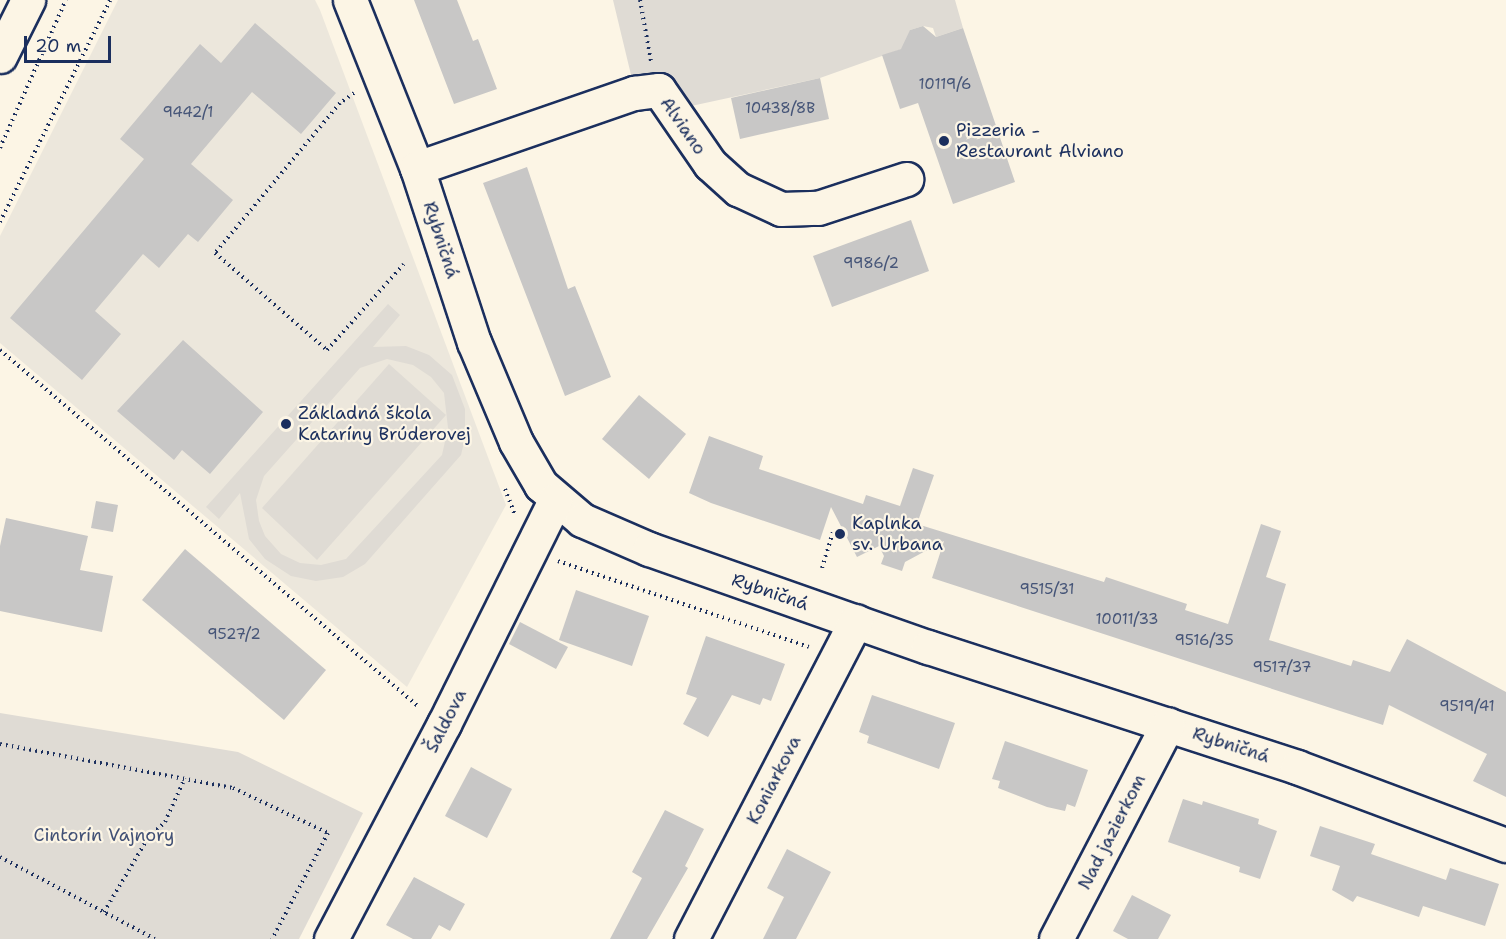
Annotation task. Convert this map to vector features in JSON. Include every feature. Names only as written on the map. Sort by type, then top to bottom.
[{"type":"street","points":[[0,56],[28,0]]},
{"type":"street","name":"Rybničná","points":[[350,0],[417,168],[474,342],[504,417],[530,469],[555,500],[605,533],[856,621],[1297,767],[1506,845]]},
{"type":"street","name":"Alviano","points":[[417,168],[634,93],[657,90],[710,164],[738,189],[781,209],[818,208],[906,178]]},
{"type":"street","name":"Šaldova","points":[[331,939],[444,724],[555,500]]},
{"type":"street","name":"Koniarkova","points":[[691,939],[856,621]]},
{"type":"street","name":"Nad jazierkom","points":[[1056,939],[1168,724]]},
{"type":"path","points":[[0,148],[66,0]]},
{"type":"path","points":[[0,222],[110,0]]},
{"type":"path","points":[[640,0],[657,90]]},
{"type":"path","points":[[378,74],[340,104],[215,253],[327,350],[404,264]]},
{"type":"path","points":[[0,350],[444,724]]},
{"type":"path","points":[[822,568],[833,531]]},
{"type":"path","points":[[552,564],[560,560],[816,649]]},
{"type":"path","points":[[0,744],[233,788],[328,833],[272,939]]},
{"type":"path","points":[[104,912],[148,838],[165,822],[185,778]]},
{"type":"path","points":[[0,857],[155,939]]},
{"type":"shaded area","name":"Základná škola Kataríny Brúderovej","points":[[118,0],[315,0],[320,10],[506,505],[407,687],[0,343],[0,236]]},
{"type":"green space","points":[[613,0],[955,0],[963,28],[936,37],[933,28],[923,26],[910,30],[910,46],[820,78],[668,111],[638,104]]},
{"type":"green space","points":[[388,304],[400,315],[373,347],[406,346],[429,355],[452,375],[465,409],[465,438],[461,455],[365,564],[343,577],[316,581],[291,576],[265,559],[249,539],[240,493],[219,519],[206,507]],"holes":[[[387,359],[413,365],[431,377],[444,393],[448,428],[442,455],[346,559],[321,565],[300,563],[281,554],[265,536],[259,521],[256,500],[264,476],[360,368]]]},
{"type":"green space","points":[[389,364],[446,415],[317,560],[262,508]]},
{"type":"green space","name":"Cintorín Vajnory","points":[[0,713],[238,752],[363,813],[299,939],[0,939]]},
{"type":"building","points":[[414,0],[457,0],[473,41],[478,39],[497,89],[454,104]]},
{"type":"building","points":[[255,23],[336,93],[301,134],[252,92],[191,164],[233,200],[198,242],[188,234],[159,268],[143,254],[95,311],[121,334],[82,380],[10,318],[144,159],[120,139],[200,44],[221,63]]},
{"type":"building","points":[[923,26],[936,37],[963,28],[1015,182],[953,204],[918,103],[900,109],[882,55],[901,49],[910,30]]},
{"type":"building","points":[[820,78],[829,119],[740,139],[731,98]]},
{"type":"building","points":[[527,167],[568,289],[575,286],[611,377],[565,396],[483,183]]},
{"type":"building","points":[[911,220],[929,271],[832,307],[813,256]]},
{"type":"building","points":[[183,340],[263,412],[210,474],[182,450],[174,460],[117,411]]},
{"type":"building","points":[[639,395],[686,434],[649,479],[602,439]]},
{"type":"building","points":[[709,436],[763,456],[759,469],[863,504],[866,495],[900,506],[913,468],[934,475],[917,524],[1104,582],[1106,577],[1187,604],[1185,610],[1228,624],[1261,524],[1281,531],[1266,577],[1286,584],[1269,640],[1351,666],[1353,660],[1390,672],[1407,639],[1506,692],[1506,797],[1473,781],[1487,754],[1389,705],[1383,725],[932,578],[944,541],[905,562],[902,571],[881,564],[884,556],[879,546],[857,557],[831,507],[820,540],[711,503],[689,493]]},
{"type":"building","points":[[96,501],[118,505],[113,532],[91,528]]},
{"type":"building","points":[[6,518],[88,536],[80,570],[113,576],[102,632],[0,611],[0,546]]},
{"type":"building","points":[[185,549],[326,670],[284,720],[142,600]]},
{"type":"building","points":[[576,590],[649,616],[632,666],[559,640]]},
{"type":"building","points":[[520,622],[568,647],[556,669],[509,644]]},
{"type":"building","points":[[706,636],[785,664],[771,701],[763,698],[760,705],[732,695],[708,737],[683,724],[697,698],[686,694]]},
{"type":"building","points":[[872,695],[955,723],[939,769],[867,743],[869,736],[859,732]]},
{"type":"building","points":[[1005,741],[1088,770],[1075,807],[1067,804],[1065,811],[1047,807],[998,788],[1000,781],[992,779]]},
{"type":"building","points":[[471,767],[512,789],[487,838],[445,816]]},
{"type":"building","points":[[1183,799],[1202,805],[1203,801],[1259,819],[1258,824],[1277,831],[1260,879],[1239,872],[1240,867],[1168,842]]},
{"type":"building","points":[[665,810],[704,829],[685,866],[688,868],[647,939],[610,939],[642,878],[632,872]]},
{"type":"building","points":[[1320,826],[1375,844],[1371,854],[1446,880],[1450,868],[1499,884],[1485,926],[1423,906],[1419,917],[1357,896],[1353,902],[1332,890],[1340,866],[1310,856]]},
{"type":"building","points":[[787,849],[831,872],[796,939],[763,939],[784,897],[767,888]]},
{"type":"building","points":[[414,877],[465,904],[450,931],[439,925],[431,939],[413,939],[386,925]]},
{"type":"building","points":[[1132,895],[1171,915],[1158,939],[1128,939],[1113,931]]},
{"type":"place","name":"Pizzeria - Restaurant Alviano","points":[[944,141]]},
{"type":"place","name":"Základná škola Kataríny Brúderovej","points":[[286,424]]},
{"type":"place","name":"Kaplnka sv. Urbana","points":[[840,534]]}]
